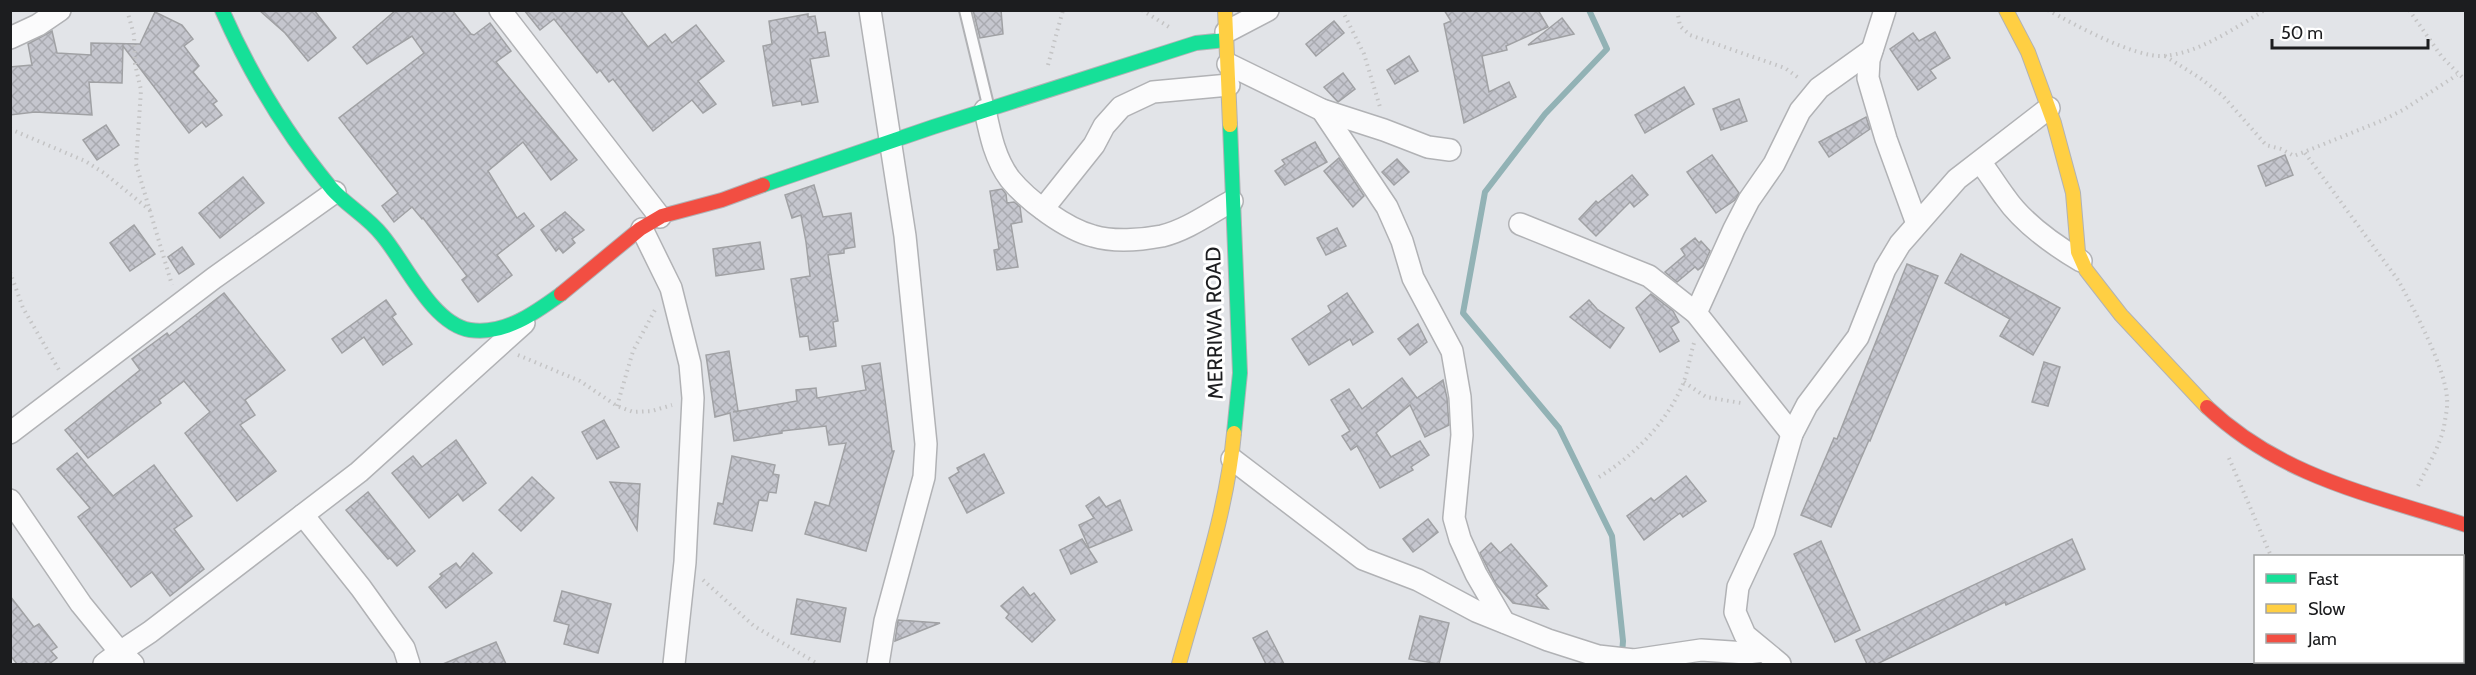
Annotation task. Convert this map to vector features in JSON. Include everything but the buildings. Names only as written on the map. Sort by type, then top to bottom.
[{"type":"street","points":[[10,38],[38,25],[60,10]]},
{"type":"street","points":[[500,10],[660,217]]},
{"type":"street","points":[[870,10],[892,139],[905,236],[926,444],[924,477],[885,621],[878,664]]},
{"type":"street","name":"MERRIWA ROAD","points":[[1179,664],[1213,542],[1232,459],[1240,373],[1225,10]]},
{"type":"street","points":[[10,500],[119,660],[359,472],[537,311],[660,217],[715,202],[892,139],[1196,43],[1226,36],[1268,10]]},
{"type":"street","points":[[1886,10],[1867,70],[1871,92],[1886,139],[1917,224]]},
{"type":"street","points":[[2006,10],[2034,64],[2049,108],[2074,194],[2075,233],[2081,261],[2091,277],[2140,336],[2209,410],[2246,440],[2277,458],[2367,496],[2409,506],[2466,525]]},
{"type":"street","points":[[222,11],[246,63],[294,140],[334,192],[380,231],[433,306],[458,326],[468,330],[491,332],[503,329],[537,311]]},
{"type":"street","points":[[1696,313],[1720,256],[1744,209],[1774,164],[1800,111],[1809,99],[1832,78],[1872,50]]},
{"type":"street","points":[[1228,64],[1322,110],[1428,147],[1450,150]]},
{"type":"street","points":[[1043,209],[1094,145],[1104,126],[1121,107],[1153,92],[1229,85]]},
{"type":"street","points":[[1780,664],[1745,635],[1735,612],[1738,587],[1764,531],[1792,434],[1807,405],[1858,337],[1885,269],[1900,244],[1957,179],[2049,108]]},
{"type":"street","points":[[987,109],[993,145],[1009,178],[1043,209],[1092,236],[1134,238],[1161,236],[1178,231],[1232,201]]},
{"type":"street","points":[[1322,110],[1387,207],[1402,241],[1413,278],[1452,351],[1460,397],[1462,435],[1454,518],[1460,539],[1476,574],[1504,622]]},
{"type":"street","points":[[1980,162],[2019,213],[2047,239],[2081,261]]},
{"type":"street","points":[[10,433],[178,305],[334,192]]},
{"type":"street","points":[[1520,224],[1649,276],[1696,313],[1792,434]]},
{"type":"street","points":[[642,229],[671,288],[690,364],[693,398],[685,562],[674,664]]},
{"type":"street","points":[[1232,459],[1363,558],[1418,580],[1476,611],[1548,640],[1598,656],[1634,660],[1701,650],[1747,653],[1763,651]]},
{"type":"street","points":[[303,515],[398,639],[410,664]]},
{"type":"lane","points":[[965,10],[987,109]]},
{"type":"path","points":[[127,10],[134,35],[135,64],[141,90],[136,164],[178,305]]},
{"type":"path","points":[[1038,94],[1053,50],[1063,10]]},
{"type":"path","points":[[1342,10],[1364,54],[1377,93],[1384,130]]},
{"type":"path","points":[[1677,10],[1680,26],[1690,34],[1785,68],[1801,81],[1809,99]]},
{"type":"path","points":[[2049,10],[2133,50],[2154,56],[2165,56],[2202,45],[2265,10]]},
{"type":"path","points":[[2409,10],[2457,75],[2466,81]]},
{"type":"path","points":[[2165,56],[2223,96],[2266,146],[2281,148],[2294,156],[2395,114],[2457,75]]},
{"type":"path","points":[[10,129],[85,160],[104,172],[151,211]]},
{"type":"path","points":[[2305,153],[2398,280],[2445,382],[2448,402],[2444,428],[2438,446],[2409,506]]},
{"type":"path","points":[[10,272],[23,308],[70,387]]},
{"type":"path","points":[[617,406],[639,338],[671,288]]},
{"type":"path","points":[[1599,477],[1622,463],[1646,440],[1674,402],[1684,382],[1694,341],[1696,313]]},
{"type":"path","points":[[511,352],[580,381],[617,406],[633,412],[652,411],[693,398]]},
{"type":"path","points":[[1684,382],[1713,399],[1768,404]]},
{"type":"path","points":[[2228,453],[2271,555]]},
{"type":"path","points":[[685,562],[741,616],[783,645],[818,664]]},
{"type":"waterway","points":[[1589,10],[1607,49],[1545,114],[1485,192],[1463,313],[1559,428],[1612,536],[1623,641],[1622,654]]},
{"type":"traffic: fast","points":[[222,10],[257,81],[300,147],[332,189],[382,235],[420,290],[443,316],[456,325],[470,330],[495,329],[519,321],[561,294]]},
{"type":"traffic: fast","points":[[763,185],[933,127],[1196,43],[1226,40]]},
{"type":"traffic: fast","points":[[1230,125],[1240,373],[1234,433]]},
{"type":"traffic: slow","points":[[1225,10],[1230,125]]},
{"type":"traffic: slow","points":[[2006,10],[2028,52],[2054,123],[2073,193],[2078,252],[2086,270],[2121,315],[2207,407]]},
{"type":"traffic: slow","points":[[1179,664],[1219,520],[1234,433]]},
{"type":"traffic: jam","points":[[561,294],[640,229],[662,216],[722,200],[763,185]]},
{"type":"traffic: jam","points":[[2207,407],[2236,431],[2266,451],[2297,467],[2362,493],[2466,525]]}]
